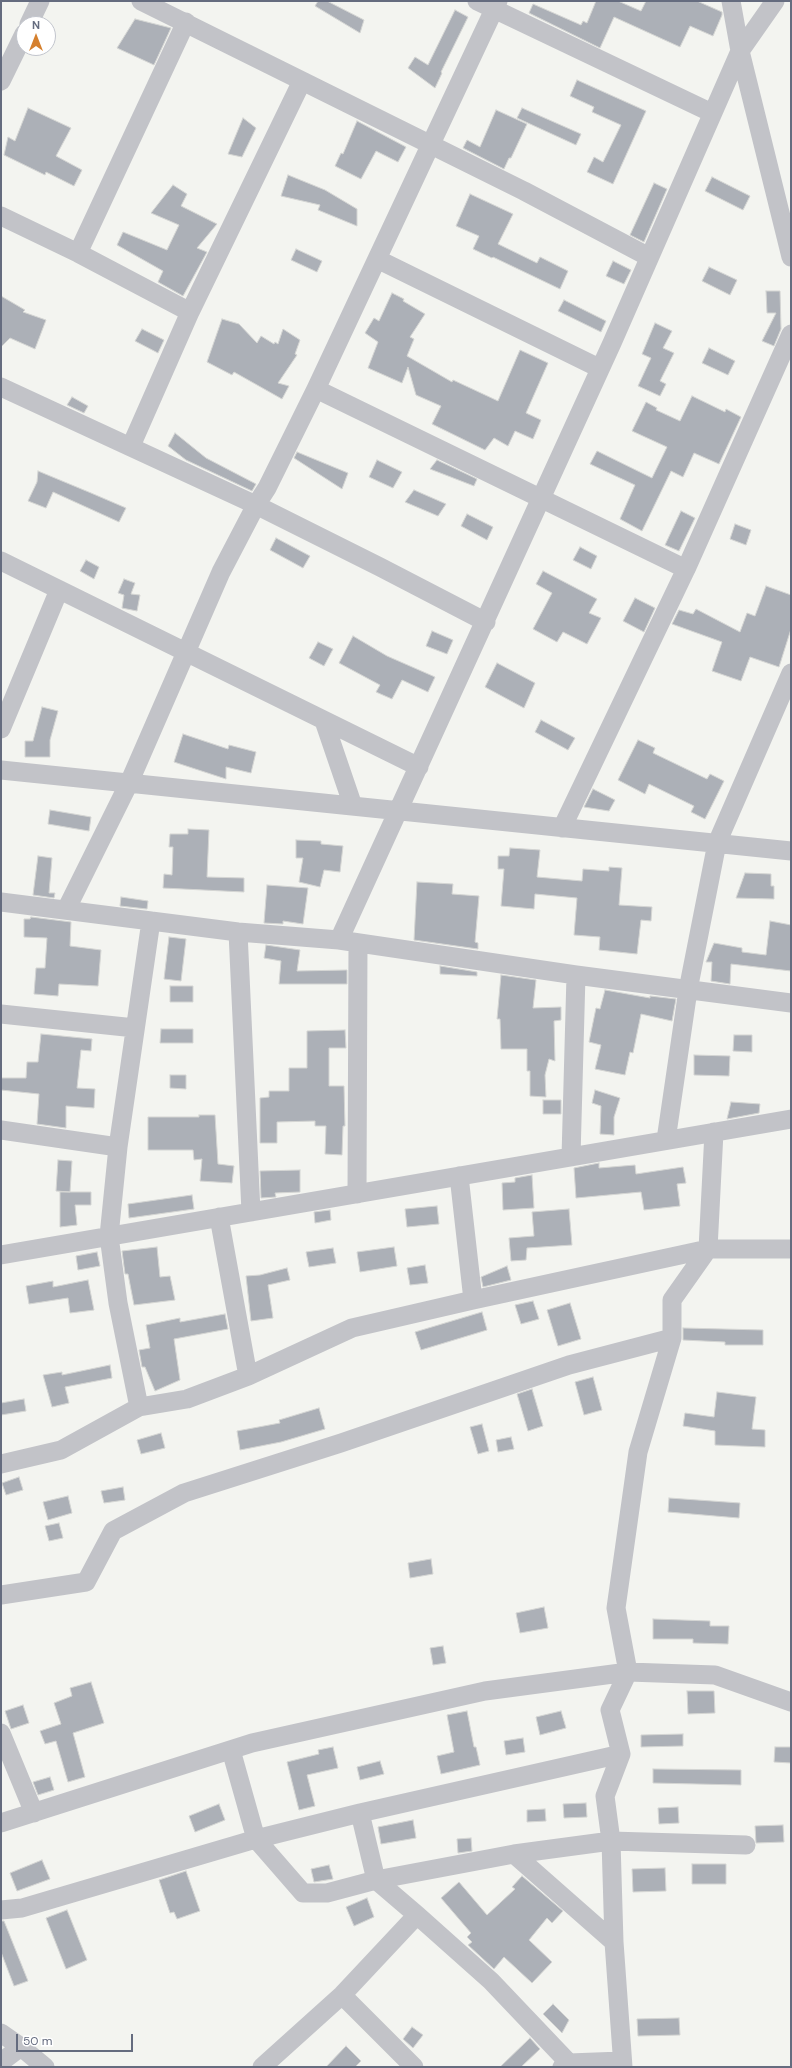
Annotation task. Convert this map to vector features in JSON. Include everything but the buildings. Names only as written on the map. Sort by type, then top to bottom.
[{"type":"street","points":[[33,16],[40,1]]},
{"type":"street","points":[[141,1],[524,191],[649,258]]},
{"type":"street","points":[[477,1],[496,5],[712,113]]},
{"type":"street","points":[[731,1],[740,51],[791,257]]},
{"type":"street","points":[[357,1194],[349,942],[400,811],[649,258],[740,51],[774,1]]},
{"type":"street","points":[[66,910],[129,784],[221,572],[267,488],[316,389],[496,5]]},
{"type":"street","points":[[78,253],[186,22]]},
{"type":"street","points":[[1,82],[16,51]]},
{"type":"street","points":[[131,446],[190,312],[302,81]]},
{"type":"street","points":[[1,216],[78,253],[190,312]]},
{"type":"street","points":[[377,258],[599,368]]},
{"type":"street","points":[[562,828],[686,569],[791,334]]},
{"type":"street","points":[[1,387],[131,446],[256,506],[380,567],[486,622]]},
{"type":"street","points":[[316,389],[686,569]]},
{"type":"street","points":[[1,561],[420,767]]},
{"type":"street","points":[[1,729],[59,590]]},
{"type":"street","points":[[666,1140],[688,990],[717,843],[791,673]]},
{"type":"street","points":[[324,721],[353,806]]},
{"type":"street","points":[[1,770],[791,851]]},
{"type":"street","points":[[1,902],[238,932],[349,942],[576,975],[791,1003]]},
{"type":"street","points":[[139,1407],[118,1303],[109,1236],[118,1147],[151,921]]},
{"type":"street","points":[[238,932],[251,1212]]},
{"type":"street","points":[[571,1156],[576,975]]},
{"type":"street","points":[[1,1014],[135,1028]]},
{"type":"street","points":[[1,1255],[791,1118]]},
{"type":"street","points":[[1,1130],[118,1147]]},
{"type":"street","points":[[360,1813],[376,1880],[418,1915],[491,1982],[565,2065],[622,2064],[614,1942],[611,1841],[606,1796],[622,1754],[610,1710],[628,1672],[616,1608],[638,1452],[672,1338],[672,1300],[708,1249],[714,1132]]},
{"type":"street","points":[[459,1176],[473,1300]]},
{"type":"street","points":[[219,1217],[248,1376]]},
{"type":"street","points":[[1,1464],[61,1450],[139,1407],[187,1399],[248,1376],[352,1328],[708,1249],[791,1249]]},
{"type":"street","points":[[1,1595],[86,1582],[113,1531],[184,1492],[341,1443],[569,1365],[672,1338]]},
{"type":"street","points":[[1,1823],[252,1743],[485,1691],[628,1672],[715,1675],[791,1702]]},
{"type":"street","points":[[1,1733],[34,1813]]},
{"type":"street","points":[[232,1750],[256,1839],[303,1893],[327,1894],[376,1880],[514,1854],[611,1841],[746,1845]]},
{"type":"street","points":[[1,1910],[22,1908],[256,1839],[360,1813],[622,1754]]},
{"type":"street","points":[[514,1854],[614,1942]]},
{"type":"street","points":[[262,2067],[342,1995],[418,1915]]},
{"type":"street","points":[[342,1995],[414,2067]]},
{"type":"street","points":[[1,2033],[45,2067]]},
{"type":"street","points":[[1,2062],[21,2047]]}]
